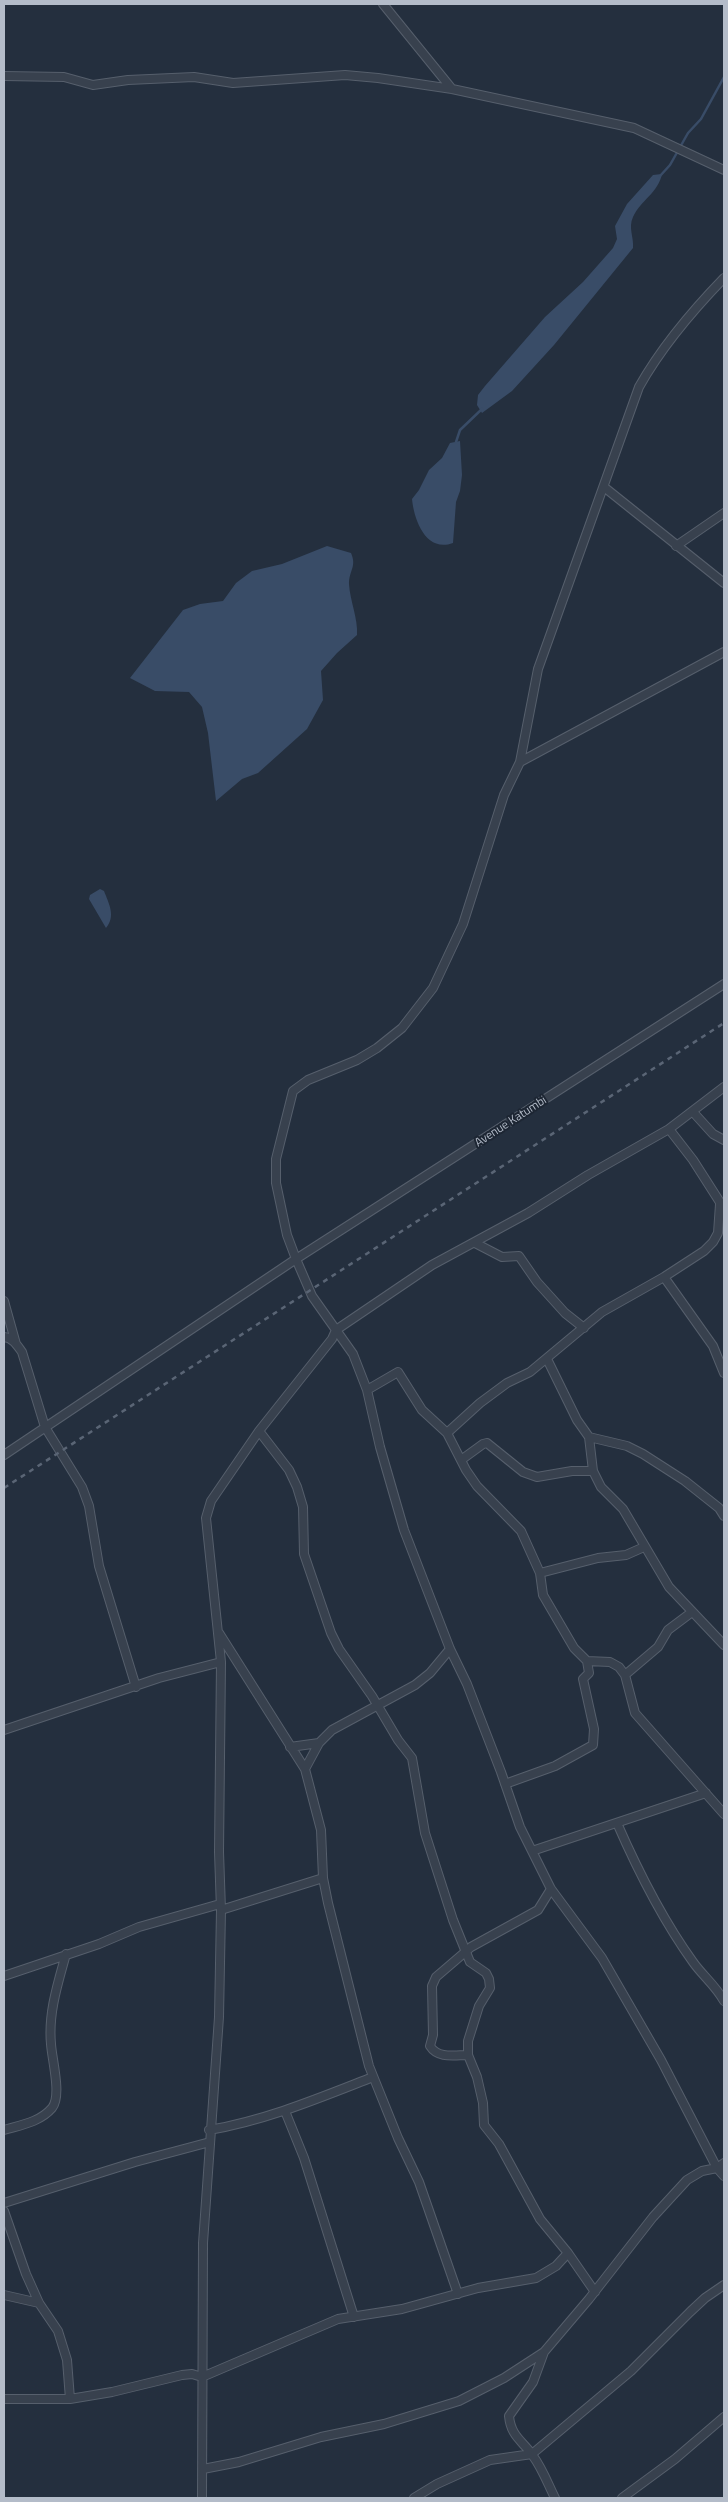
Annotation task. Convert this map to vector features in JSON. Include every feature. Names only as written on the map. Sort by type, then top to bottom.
[{"type":"street","points":[[383,4],[452,89]]},
{"type":"street","points":[[4,76],[64,77],[93,85],[194,77],[233,83],[345,75],[452,89],[634,128],[724,170]]},
{"type":"street","points":[[724,278],[691,313],[656,356],[639,387],[538,670],[520,762],[504,795],[463,924],[433,988],[402,1028],[377,1048],[357,1060],[308,1080],[293,1091],[276,1159],[276,1183],[286,1236],[312,1296],[353,1354],[367,1390],[382,1456],[404,1530],[450,1649],[467,1684],[520,1827],[551,1889],[602,1958],[661,2060],[717,2168],[724,2176]]},
{"type":"street","points":[[604,487],[724,583]]},
{"type":"street","points":[[676,546],[724,513]]},
{"type":"street","points":[[520,762],[724,652]]},
{"type":"street","name":"Avenue Katumbi","points":[[4,1455],[296,1259],[724,984]]},
{"type":"street","points":[[201,2498],[203,2469],[203,2243],[219,2018],[221,1662],[206,1518],[211,1502],[259,1431],[332,1340],[336,1330],[432,1265],[528,1214],[588,1175],[669,1129],[724,1087]]},
{"type":"street","points":[[693,1112],[712,1134],[724,1140]]},
{"type":"street","points":[[447,1433],[507,1383],[530,1372],[602,1312],[664,1277],[713,1242],[718,1233],[722,1206],[693,1160],[669,1129]]},
{"type":"street","points":[[475,1243],[502,1257],[520,1256],[537,1282],[565,1313],[584,1328]]},
{"type":"street","points":[[664,1277],[713,1346],[724,1373]]},
{"type":"street","points":[[4,1301],[16,1344]]},
{"type":"street","points":[[4,1337],[9,1338],[22,1352],[45,1427],[78,1480],[89,1506],[99,1566],[136,1687]]},
{"type":"street","points":[[547,1358],[577,1420],[589,1437],[593,1471],[601,1487],[623,1509],[666,1582],[724,1645]]},
{"type":"street","points":[[367,1390],[398,1372],[422,1410],[447,1433],[460,1460],[477,1486],[521,1531],[540,1573],[543,1595],[574,1648],[587,1661],[589,1673],[583,1679],[594,1728],[593,1745],[555,1766],[505,1784]]},
{"type":"street","points":[[259,1431],[288,1470],[298,1487],[303,1507],[304,1554],[331,1633],[339,1649],[398,1740],[412,1758],[425,1833],[447,1903],[470,1962],[486,1973],[490,1988],[471,2026],[468,2040],[468,2055],[481,2094],[484,2125],[499,2144],[540,2219],[568,2253],[595,2292]]},
{"type":"street","points":[[589,1437],[627,1446],[643,1454],[684,1481],[719,1508],[724,1516]]},
{"type":"street","points":[[460,1460],[487,1443],[523,1472],[538,1477],[572,1471],[593,1471]]},
{"type":"street","points":[[540,1573],[598,1558],[626,1555],[644,1547]]},
{"type":"street","points":[[626,1675],[658,1647],[668,1630],[692,1612]]},
{"type":"street","points":[[218,1631],[305,1769],[320,1830],[323,1878],[342,1963],[373,2077],[419,2182],[458,2294]]},
{"type":"street","points":[[305,1769],[319,1743],[332,1730],[415,1685],[430,1673],[450,1649]]},
{"type":"street","points":[[587,1661],[610,1662],[619,1667],[626,1675],[635,1713],[724,1814]]},
{"type":"street","points":[[4,1730],[159,1678],[221,1662]]},
{"type":"street","points":[[290,1747],[319,1743]]},
{"type":"street","points":[[532,1851],[706,1793]]},
{"type":"street","points":[[617,1823],[637,1870],[660,1910],[693,1962],[724,2001]]},
{"type":"street","points":[[4,1976],[173,1916],[220,1907],[323,1878]]},
{"type":"street","points":[[468,2055],[443,2055],[434,2052],[430,2046],[433,2034],[432,1986],[436,1977],[466,1952],[503,1928],[538,1910],[551,1889]]},
{"type":"street","points":[[4,2130],[36,2121],[53,2107],[56,2094],[50,2042],[52,2005],[66,1954]]},
{"type":"street","points":[[210,2130],[237,2125],[285,2111],[373,2077]]},
{"type":"street","points":[[285,2111],[304,2158],[354,2317]]},
{"type":"street","points":[[4,2203],[135,2162],[210,2142]]},
{"type":"street","points":[[203,2469],[239,2462],[322,2437],[384,2424],[459,2401],[504,2378],[544,2352],[595,2292],[632,2241],[688,2180],[702,2171],[717,2168],[724,2163]]},
{"type":"street","points":[[4,2211],[26,2274],[40,2303],[58,2331],[67,2360],[70,2399]]},
{"type":"street","points":[[4,2400],[70,2399],[112,2392],[182,2375],[192,2374],[202,2377],[306,2331],[338,2319],[402,2309],[486,2286],[536,2278],[556,2266],[568,2253]]},
{"type":"street","points":[[556,2266],[575,2264]]},
{"type":"street","points":[[414,2498],[437,2484],[490,2460],[532,2454],[631,2371],[690,2312],[724,2285]]},
{"type":"street","points":[[4,2295],[40,2303]]},
{"type":"street","points":[[544,2352],[533,2382],[509,2416],[510,2425],[518,2441],[532,2454],[555,2498]]},
{"type":"street","points":[[622,2498],[675,2459],[724,2417]]},
{"type":"water","points":[[662,174],[657,186],[633,217],[631,225],[633,248],[554,345],[512,391],[482,413],[477,405],[478,395],[545,317],[583,282],[613,248],[617,239],[615,226],[627,204],[653,175]]},
{"type":"water","points":[[460,441],[462,475],[460,491],[456,502],[453,543],[444,545],[435,543],[423,533],[415,516],[412,499],[429,470],[442,458],[450,443]]},
{"type":"water","points":[[327,546],[351,553],[353,558],[349,584],[357,635],[321,671],[323,700],[307,729],[258,773],[242,779],[216,801],[208,733],[202,707],[189,692],[155,691],[130,678],[183,610],[200,604],[223,601],[236,583],[252,571],[282,564]]},
{"type":"water","points":[[100,889],[104,891],[111,910],[111,919],[106,928],[89,899],[90,895]]},
{"type":"waterway","points":[[660,176],[670,165],[688,133],[701,119],[724,77]]},
{"type":"waterway","points":[[456,442],[460,430],[482,409]]},
{"type":"railway","points":[[4,1488],[724,1023]]}]
